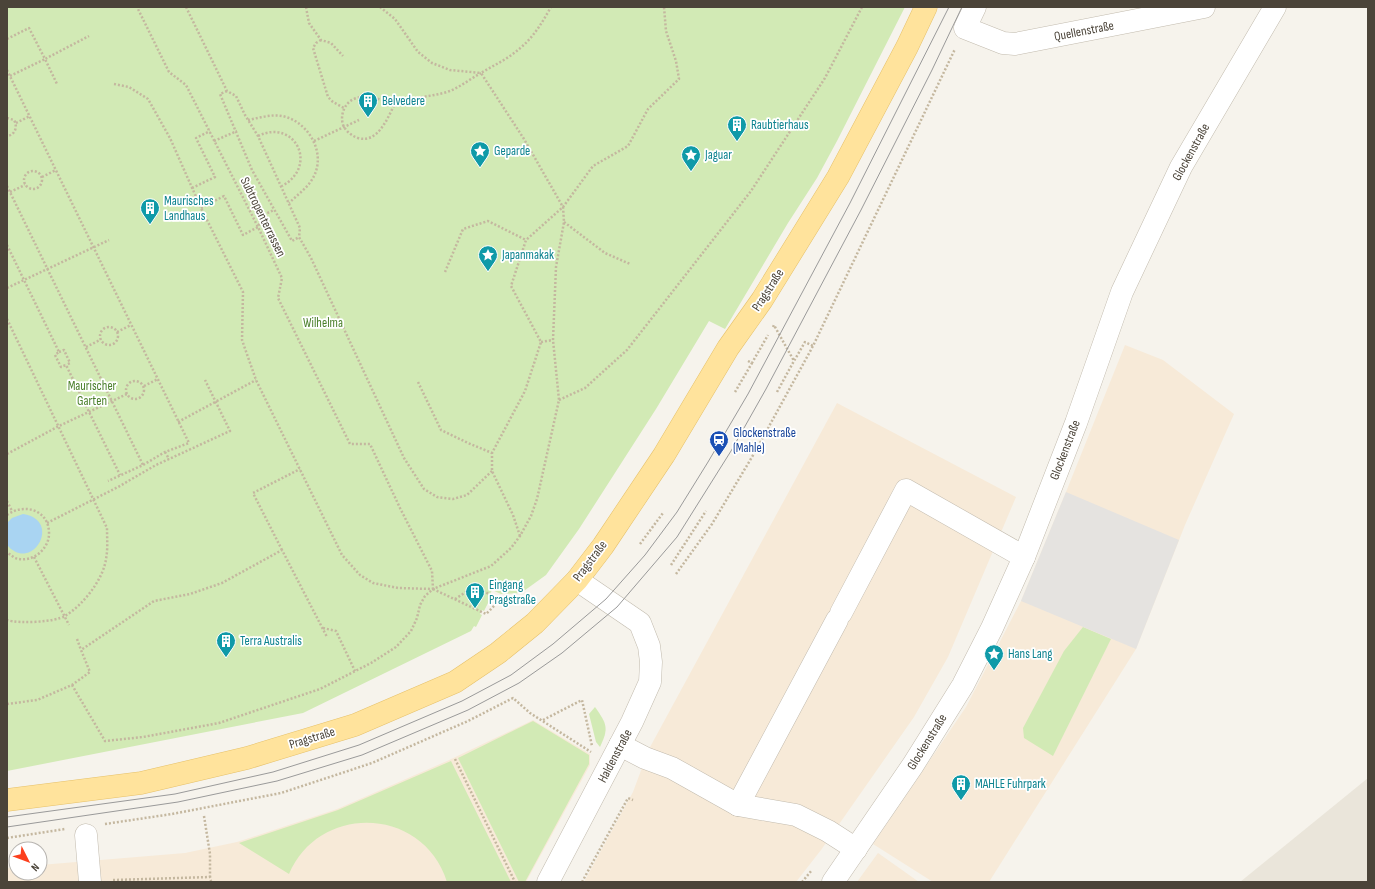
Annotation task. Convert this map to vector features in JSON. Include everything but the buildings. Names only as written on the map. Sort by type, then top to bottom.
[{"type":"main road","name":"Pragstraße","points":[[7,800],[141,783],[247,758],[354,724],[454,682],[498,653],[535,623],[577,580],[603,546],[664,455],[728,348],[762,300],[838,177],[907,47],[926,7]]},
{"type":"street","points":[[965,28],[975,7]]},
{"type":"street","name":"Quellenstraße","points":[[965,28],[1003,43],[1015,44],[1204,7]]},
{"type":"street","name":"Glockenstraße","points":[[833,882],[913,765],[963,684],[992,628],[1024,557],[1076,423],[1122,292],[1181,167],[1275,7]]},
{"type":"street","points":[[738,804],[906,490],[1024,557]]},
{"type":"street","name":"Haldenstraße","points":[[548,882],[646,695],[650,682],[651,662],[649,646],[640,623],[577,580]]},
{"type":"street","points":[[620,745],[646,758],[672,768],[738,804],[796,815],[828,831],[856,849]]},
{"type":"street","points":[[86,829],[90,881]]},
{"type":"path","name":"Subtropenterrassen","points":[[137,7],[169,72],[186,85],[258,227],[282,278],[278,298],[350,444],[370,444],[432,571],[433,589]]},
{"type":"path","name":"Subtropenterrassen","points":[[186,7],[227,91],[236,96],[258,136],[300,228],[299,237],[311,258],[404,458],[424,489],[437,497],[453,499],[467,495],[492,472]]},
{"type":"path","points":[[306,7],[309,22],[321,40],[331,43],[343,56]]},
{"type":"path","points":[[380,7],[395,19],[418,52],[432,63],[450,70],[481,73]]},
{"type":"path","points":[[396,102],[381,129],[374,136],[360,139],[347,132],[344,127],[342,115],[344,108],[352,99],[364,96],[396,102],[448,92],[481,73],[518,51],[535,33],[551,7]]},
{"type":"path","points":[[520,536],[513,515],[492,472],[492,453],[525,391],[541,342],[511,286],[526,240],[563,207],[593,166],[628,146],[648,109],[679,79],[676,61],[666,31],[664,7]]},
{"type":"path","points":[[559,400],[585,388],[627,350],[751,191],[825,78],[862,7]]},
{"type":"path","points":[[7,39],[29,28],[57,84]]},
{"type":"path","points":[[676,574],[712,524],[751,459],[813,346],[965,28]]},
{"type":"path","points":[[10,76],[89,36]]},
{"type":"path","points":[[321,40],[316,43],[313,48],[328,98],[344,108]]},
{"type":"path","points":[[7,70],[189,443],[165,452],[143,465],[108,481]]},
{"type":"path","points":[[114,84],[129,87],[148,99],[170,138],[196,198],[243,292],[242,340],[256,380],[342,555],[360,575],[374,583],[398,588],[433,589],[490,566],[511,548],[520,536],[531,516],[537,498],[559,400],[553,340],[556,267],[564,222],[563,207],[524,139],[481,73]]},
{"type":"path","points":[[227,91],[220,94],[222,101],[237,131],[252,170],[292,241],[299,237]]},
{"type":"path","points":[[16,123],[30,116]]},
{"type":"path","points":[[248,120],[282,116],[291,119],[308,131],[314,141],[318,154],[314,176],[310,182],[288,203]]},
{"type":"path","points":[[7,118],[12,119],[16,123],[16,129],[14,132],[7,136]]},
{"type":"path","points":[[314,141],[359,120]]},
{"type":"path","points":[[192,188],[215,177],[196,138],[210,131]]},
{"type":"path","points":[[214,141],[237,131]]},
{"type":"path","points":[[258,136],[266,132],[276,131],[285,134],[298,147],[300,166],[290,181],[282,186]]},
{"type":"path","points":[[42,177],[56,170]]},
{"type":"path","points":[[35,171],[42,177],[42,183],[39,188],[29,189],[25,184],[24,179],[29,172],[35,171]]},
{"type":"path","points":[[10,192],[25,184]]},
{"type":"path","points":[[7,186],[143,465]]},
{"type":"path","points":[[201,208],[224,196],[243,235],[258,227],[263,215],[274,210]]},
{"type":"path","points":[[185,204],[196,198]]},
{"type":"path","points":[[445,272],[463,229],[488,221],[526,240]]},
{"type":"path","points":[[564,222],[605,253],[630,264]]},
{"type":"path","points":[[7,288],[109,240]]},
{"type":"path","points":[[7,246],[59,352]]},
{"type":"path","points":[[7,319],[107,528],[106,561],[96,585],[78,606],[64,617],[33,622],[7,620]]},
{"type":"path","points":[[117,332],[131,325]]},
{"type":"path","points":[[735,392],[774,325],[794,361]]},
{"type":"path","points":[[110,327],[117,332],[118,338],[114,344],[105,344],[100,340],[99,334],[105,328],[110,327]]},
{"type":"path","points":[[86,347],[100,340]]},
{"type":"path","points":[[541,342],[553,340]]},
{"type":"path","points":[[777,392],[805,342],[813,346]]},
{"type":"path","points":[[728,348],[752,363]]},
{"type":"path","points":[[64,350],[70,363],[66,365],[61,367],[55,355],[64,350]]},
{"type":"path","points":[[66,365],[120,475]]},
{"type":"path","points":[[144,386],[158,379]]},
{"type":"path","points":[[47,523],[169,459],[230,430],[205,380]]},
{"type":"path","points":[[178,422],[256,380]]},
{"type":"path","points":[[131,382],[139,382],[144,386],[143,395],[139,399],[131,399],[127,394],[126,389],[131,382]]},
{"type":"path","points":[[418,382],[441,430],[492,453]]},
{"type":"path","points":[[7,454],[59,426],[127,394]]},
{"type":"path","points":[[165,452],[169,459]]},
{"type":"path","points":[[300,469],[253,493],[327,637]]},
{"type":"path","points":[[7,501],[12,511]]},
{"type":"path","points":[[7,515],[18,508],[32,509],[44,517],[49,531],[49,539],[46,546],[34,557],[25,559],[15,558],[7,553]]},
{"type":"path","points":[[672,565],[706,511]]},
{"type":"path","points":[[640,544],[663,513]]},
{"type":"path","points":[[81,650],[154,601],[190,594],[222,582],[282,550]]},
{"type":"path","points":[[34,557],[69,625]]},
{"type":"path","points":[[454,599],[474,587],[500,599],[524,597],[531,593]]},
{"type":"path","points":[[433,589],[486,614],[500,599]]},
{"type":"path","points":[[72,685],[105,741],[143,737],[219,723],[320,689],[372,662],[396,647],[405,638],[415,624],[422,601],[433,589]]},
{"type":"path","points":[[322,628],[336,631],[355,671]]},
{"type":"path","points":[[7,704],[37,700],[72,685],[90,672],[77,638]]},
{"type":"path","points":[[7,838],[86,829],[281,793],[372,763],[468,721],[513,698],[530,713],[593,753],[582,700],[543,721]]},
{"type":"path","points":[[455,759],[515,882]]},
{"type":"path","points":[[582,882],[628,798],[633,800]]},
{"type":"path","points":[[204,816],[210,854],[211,881]]},
{"type":"path","points":[[90,881],[210,877]]},
{"type":"shaded area","points":[[1125,345],[1163,360],[1234,414],[1185,525],[1136,649],[989,882],[933,882],[873,844],[966,707],[1021,601]]},
{"type":"shaded area","points":[[837,403],[1016,497],[948,657],[914,717],[821,850],[796,882],[584,882],[633,792],[649,749]]},
{"type":"shaded area","points":[[1066,492],[1179,540],[1136,649],[1021,601]]},
{"type":"shaded area","points":[[533,720],[590,754],[590,765],[526,882],[7,882],[7,868],[8,881],[48,881],[48,864],[185,853],[237,842],[337,809],[447,761]]},
{"type":"shaded area","points":[[1368,778],[1368,882],[1240,882]]},
{"type":"shaded area","points":[[878,853],[919,882],[857,882]]},
{"type":"green space","name":"Wilhelma","points":[[7,7],[905,7],[817,178],[788,223],[725,329],[709,321],[656,409],[579,529],[546,575],[521,593],[501,594],[492,590],[488,598],[490,599],[484,611],[482,610],[480,614],[482,615],[476,627],[474,626],[471,631],[303,713],[7,771]]},
{"type":"green space","points":[[1083,627],[1111,639],[1053,756],[1024,738],[1023,728],[1064,651]]},
{"type":"green space","points":[[595,707],[604,722],[606,730],[600,747],[596,742],[589,714]]},
{"type":"green space","points":[[533,721],[589,755],[589,764],[525,882],[519,882],[458,758]]},
{"type":"green space","points":[[451,761],[511,882],[447,882],[435,857],[417,839],[395,828],[371,823],[347,825],[324,834],[304,851],[289,874],[239,843],[338,810]]},
{"type":"water","points":[[23,514],[35,518],[41,525],[42,534],[39,543],[34,550],[26,553],[17,552],[7,545],[7,523],[12,518]]},
{"type":"tram line","points":[[7,817],[175,794],[273,772],[359,745],[462,701],[511,675],[553,644],[606,599],[645,555],[677,512],[748,394],[850,203],[949,7]]},
{"type":"tram line","points":[[7,827],[178,802],[277,781],[362,755],[468,710],[519,683],[562,653],[617,607],[677,537],[731,451],[766,389],[861,210],[932,70],[962,7]]},
{"type":"place","name":"Belvedere","points":[[368,118]]},
{"type":"place","name":"Raubtierhaus","points":[[737,142]]},
{"type":"place","name":"Geparde","points":[[480,168]]},
{"type":"place","name":"Jaguar","points":[[691,172]]},
{"type":"place","name":"Maurisches Landhaus","points":[[150,225]]},
{"type":"place","name":"Japanmakak","points":[[488,272]]},
{"type":"place","name":"Glockenstraße (Mahle)","points":[[719,457]]},
{"type":"place","name":"Eingang Pragstraße","points":[[475,609]]},
{"type":"place","name":"Terra Australis","points":[[226,658]]},
{"type":"place","name":"Hans Lang","points":[[994,671]]},
{"type":"place","name":"MAHLE Fuhrpark","points":[[961,801]]},
{"type":"park label","name":"Maurischer Garten","points":[[92,394]]}]
